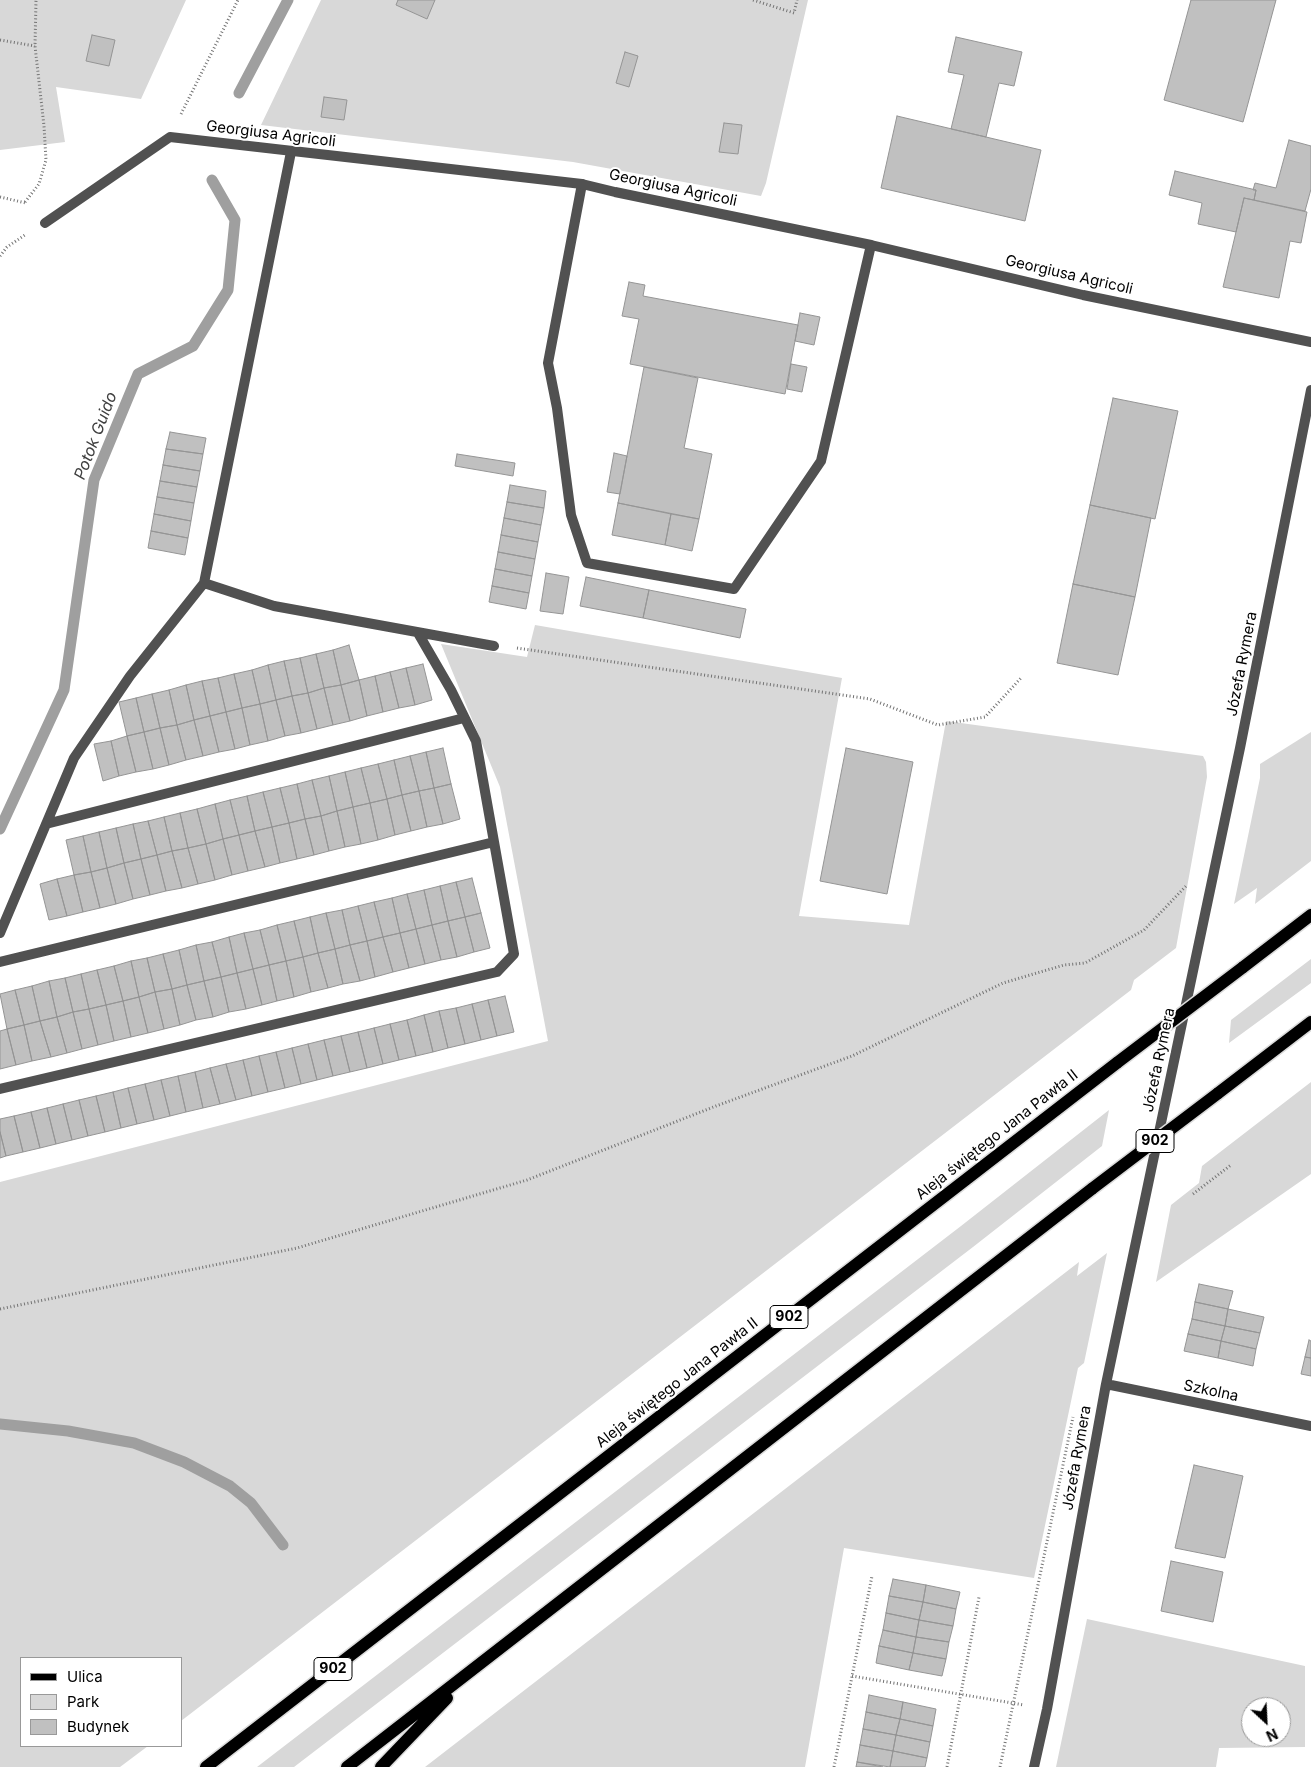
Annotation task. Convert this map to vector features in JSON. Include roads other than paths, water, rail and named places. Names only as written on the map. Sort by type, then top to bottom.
[{"type":"main road","name":"Aleja świętego Jana Pawła II","points":[[206,1767],[1118,1062],[1311,916]]},
{"type":"main road","name":"902","points":[[347,1767],[1093,1188],[1311,1022]]},
{"type":"main road","points":[[381,1767],[476,1668]]},
{"type":"street","name":"Georgiusa Agricoli","points":[[45,223],[170,137],[582,184],[871,245],[1083,295],[1311,342]]},
{"type":"street","points":[[0,933],[74,758],[130,676],[204,583],[291,152]]},
{"type":"street","points":[[582,184],[548,363],[571,515],[586,563],[734,589],[821,461],[871,245]]},
{"type":"street","name":"Józefa Rymera","points":[[1034,1767],[1047,1709],[1106,1384],[1240,748],[1311,390]]},
{"type":"street","points":[[204,583],[274,606],[494,646]]},
{"type":"street","points":[[0,1089],[497,972],[514,954],[476,741],[451,690],[418,632]]},
{"type":"street","points":[[46,824],[464,718]]},
{"type":"street","points":[[0,962],[494,842]]},
{"type":"street","name":"Szkolna","points":[[1106,1384],[1311,1426]]},
{"type":"waterway","name":"Potok Guido","points":[[239,93],[288,0]]},
{"type":"waterway","name":"Potok Guido","points":[[0,829],[64,690],[94,480],[138,374],[193,346],[228,290],[235,220],[212,180]]},
{"type":"waterway","points":[[0,1424],[68,1431],[134,1443],[184,1462],[230,1486],[251,1503],[283,1545]]}]
